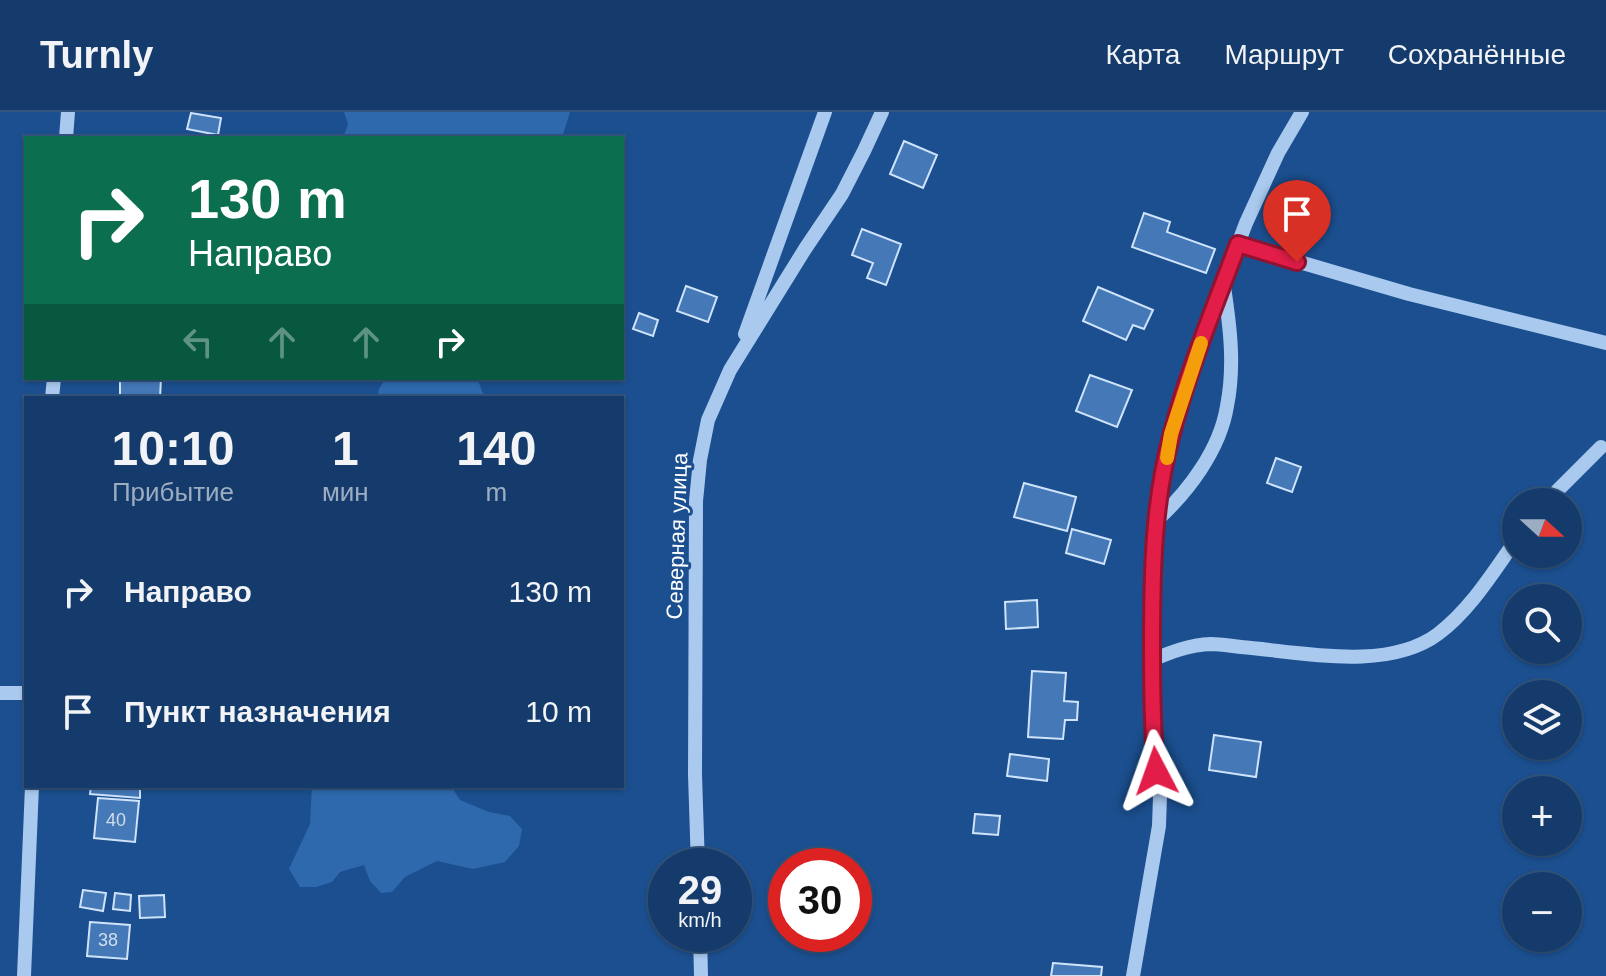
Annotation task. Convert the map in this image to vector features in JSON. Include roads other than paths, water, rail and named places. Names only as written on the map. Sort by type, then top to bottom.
[{"type":"street","points":[[66,136],[68,112]]},
{"type":"street","points":[[736,360],[825,112]]},
{"type":"street","name":"Северная улица","points":[[697,848],[696,501],[708,420],[736,360],[842,194],[882,112]]},
{"type":"street","points":[[1133,976],[1159,826],[1160,796],[1153,744],[1152,576],[1156,521],[1171,434],[1238,244],[1278,153],[1302,112]]},
{"type":"street","points":[[1238,244],[1409,294],[1606,343]]},
{"type":"street","points":[[1156,521],[1192,483],[1212,448],[1227,408],[1231,333],[1223,283]]},
{"type":"street","points":[[1560,488],[1601,447]]},
{"type":"street","points":[[1152,660],[1186,647],[1211,644],[1325,655],[1382,656],[1417,646],[1438,634],[1459,614],[1502,560]]},
{"type":"street","points":[[0,693],[24,693]]},
{"type":"street","points":[[24,976],[32,788]]},
{"type":"street","points":[[700,952],[701,976]]}]
